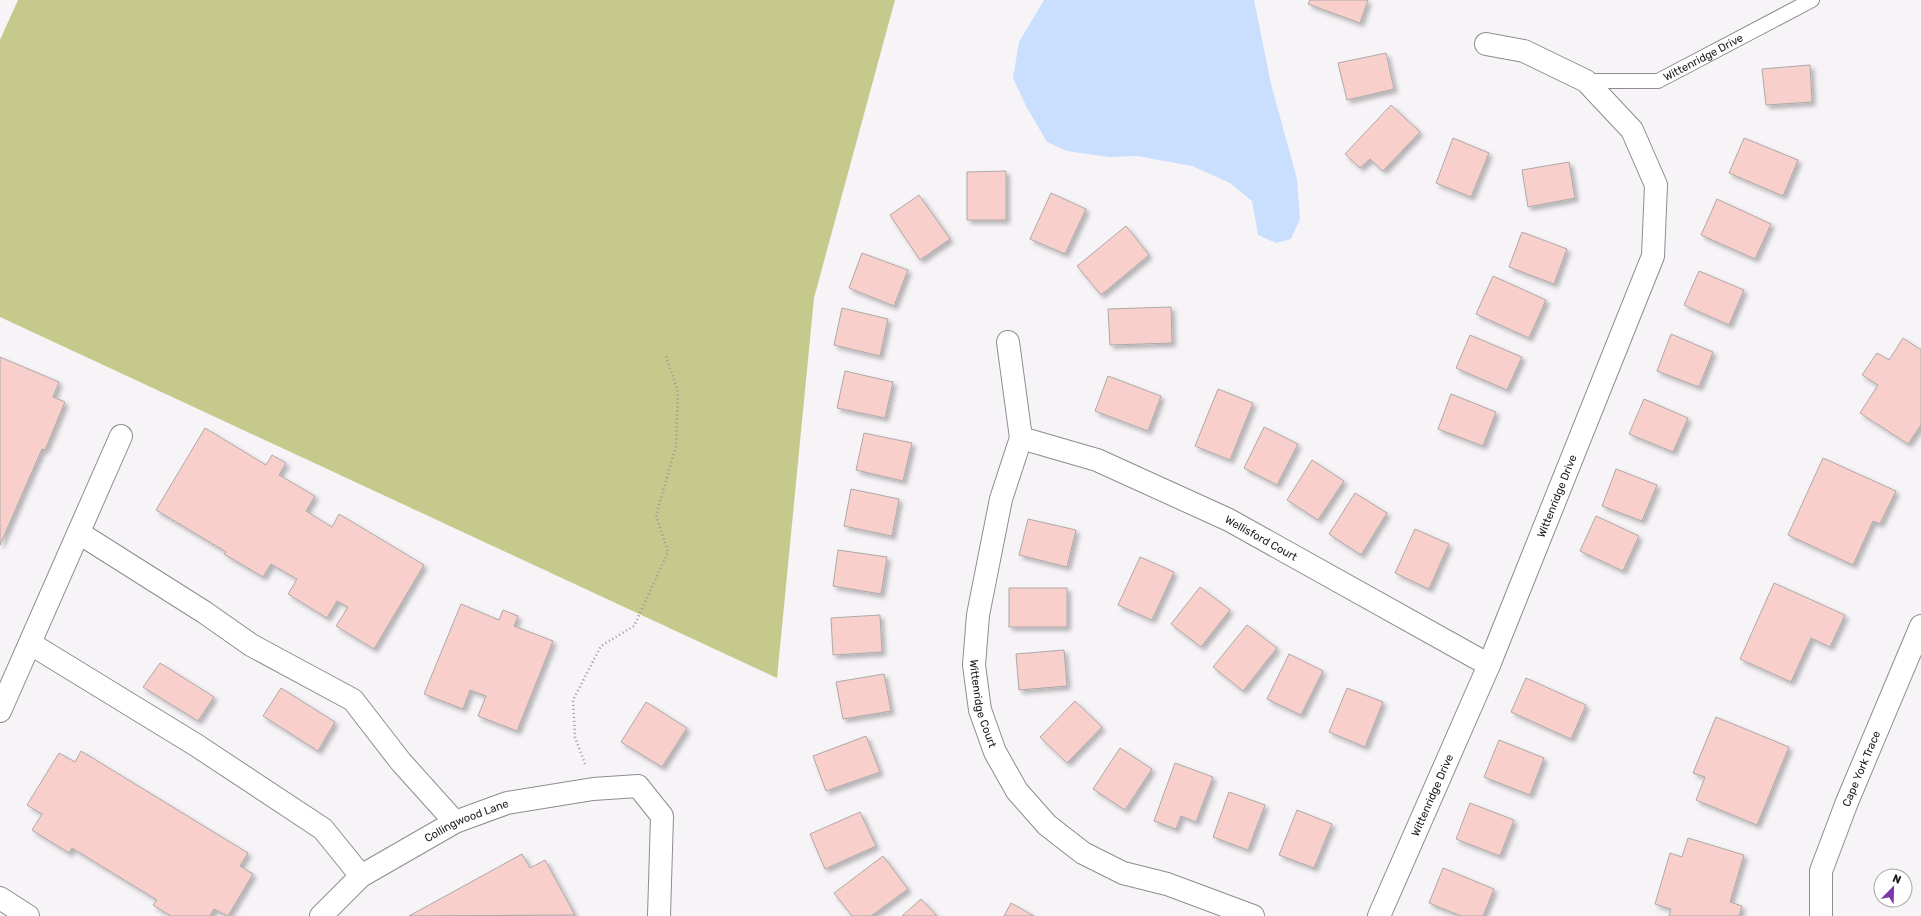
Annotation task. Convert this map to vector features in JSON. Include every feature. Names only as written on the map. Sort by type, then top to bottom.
[{"type":"street","name":"Wittenridge Drive","points":[[1379,916],[1489,665],[1653,256],[1656,185],[1632,130],[1586,81],[1524,51],[1486,44]]},
{"type":"street","name":"Wittenridge Court","points":[[1008,342],[1020,438],[1001,499],[978,615],[975,672],[980,710],[995,752],[1022,797],[1047,825],[1083,853],[1123,873],[1167,884],[1254,916]]},
{"type":"street","points":[[0,712],[121,436]]},
{"type":"street","name":"Wellisford Court","points":[[1020,438],[1097,460],[1229,520],[1489,665]]},
{"type":"street","points":[[79,533],[204,612],[251,645],[353,700],[402,762],[455,822]]},
{"type":"street","name":"Cape York Trace","points":[[1821,916],[1821,870],[1847,802],[1921,626]]},
{"type":"street","points":[[31,644],[196,745],[323,829],[361,876]]},
{"type":"street","name":"Collingwood Lane","points":[[321,916],[361,876],[455,822],[506,803],[594,789],[638,786],[662,816],[659,916]]},
{"type":"street","points":[[0,898],[28,916]]},
{"type":"lane","name":"Wittenridge Drive","points":[[1586,81],[1658,81],[1812,0]]},
{"type":"path","points":[[594,789],[575,737],[572,700],[601,646],[634,626],[668,552],[656,515],[676,446],[678,392],[666,356]]},
{"type":"green space","points":[[18,0],[895,0],[814,298],[777,678],[0,317],[0,40]]},
{"type":"water","points":[[1044,0],[1254,0],[1271,84],[1297,179],[1300,219],[1291,239],[1276,243],[1258,235],[1252,201],[1230,183],[1192,166],[1137,156],[1109,157],[1067,151],[1047,142],[1027,108],[1013,78],[1019,42]]},
{"type":"building","points":[[1310,0],[1368,0],[1360,23],[1308,4]]},
{"type":"building","points":[[1386,53],[1394,89],[1347,100],[1338,63]]},
{"type":"building","points":[[1810,65],[1812,102],[1766,105],[1762,69]]},
{"type":"building","points":[[1391,105],[1420,132],[1383,171],[1370,159],[1360,168],[1345,154]]},
{"type":"building","points":[[1453,138],[1489,153],[1471,197],[1436,183]]},
{"type":"building","points":[[1744,138],[1798,160],[1783,196],[1729,173]]},
{"type":"building","points":[[1569,162],[1575,198],[1528,207],[1522,170]]},
{"type":"building","points":[[1006,171],[1006,220],[967,220],[967,172]]},
{"type":"building","points":[[1051,193],[1086,209],[1065,254],[1030,239]]},
{"type":"building","points":[[919,195],[950,239],[920,260],[890,215]]},
{"type":"building","points":[[1717,199],[1771,224],[1755,259],[1701,235]]},
{"type":"building","points":[[1126,226],[1149,255],[1101,295],[1077,266]]},
{"type":"building","points":[[1522,232],[1567,249],[1554,284],[1509,267]]},
{"type":"building","points":[[862,253],[908,270],[894,306],[849,288]]},
{"type":"building","points":[[1699,271],[1744,290],[1729,325],[1684,305]]},
{"type":"building","points":[[1493,276],[1546,300],[1529,338],[1476,314]]},
{"type":"building","points":[[1171,307],[1172,343],[1110,345],[1108,309]]},
{"type":"building","points":[[842,308],[888,319],[880,356],[834,345]]},
{"type":"building","points":[[1671,334],[1713,352],[1699,387],[1657,371]]},
{"type":"building","points":[[1470,335],[1522,357],[1507,390],[1456,368]]},
{"type":"building","points":[[1903,338],[1921,350],[1921,425],[1908,444],[1860,413],[1878,385],[1862,375],[1877,353],[1889,360]]},
{"type":"building","points":[[0,357],[59,382],[53,397],[65,402],[45,450],[42,449],[0,545]]},
{"type":"building","points":[[845,371],[893,382],[885,418],[837,408]]},
{"type":"building","points":[[1108,376],[1161,396],[1148,431],[1095,411]]},
{"type":"building","points":[[1218,389],[1253,403],[1230,460],[1195,446]]},
{"type":"building","points":[[1451,394],[1496,412],[1483,446],[1438,429]]},
{"type":"building","points":[[1644,399],[1688,418],[1673,452],[1629,434]]},
{"type":"building","points":[[1264,427],[1298,444],[1277,485],[1244,468]]},
{"type":"building","points":[[205,428],[266,465],[272,455],[286,463],[279,475],[315,496],[306,511],[332,527],[339,514],[424,565],[374,649],[336,626],[348,607],[337,601],[327,618],[288,594],[297,579],[271,564],[263,577],[224,554],[226,552],[156,510]]},
{"type":"building","points":[[864,433],[912,443],[903,481],[856,470]]},
{"type":"building","points":[[1823,458],[1896,491],[1880,524],[1873,521],[1853,565],[1788,535]]},
{"type":"building","points":[[1312,460],[1344,481],[1318,520],[1287,500]]},
{"type":"building","points":[[1616,469],[1657,485],[1642,521],[1602,506]]},
{"type":"building","points":[[851,489],[899,499],[892,536],[844,526]]},
{"type":"building","points":[[1355,493],[1387,513],[1361,555],[1329,534]]},
{"type":"building","points":[[1596,516],[1639,536],[1623,571],[1580,551]]},
{"type":"building","points":[[1028,519],[1076,530],[1067,567],[1019,555]]},
{"type":"building","points":[[1415,529],[1449,544],[1429,589],[1395,573]]},
{"type":"building","points":[[838,550],[887,557],[881,594],[833,586]]},
{"type":"building","points":[[1140,557],[1174,572],[1152,620],[1118,605]]},
{"type":"building","points":[[1774,583],[1845,615],[1830,647],[1811,638],[1791,682],[1740,659]]},
{"type":"building","points":[[1200,587],[1230,610],[1201,647],[1171,624]]},
{"type":"building","points":[[1009,588],[1067,588],[1067,627],[1009,627]]},
{"type":"building","points":[[461,604],[499,620],[503,610],[518,616],[514,626],[553,641],[517,731],[478,716],[486,696],[470,690],[463,709],[424,694]]},
{"type":"building","points":[[880,615],[882,652],[833,655],[831,618]]},
{"type":"building","points":[[1247,625],[1277,648],[1243,691],[1213,667]]},
{"type":"building","points":[[1064,650],[1067,686],[1019,690],[1016,654]]},
{"type":"building","points":[[1289,654],[1323,671],[1301,715],[1267,699]]},
{"type":"building","points":[[160,663],[214,697],[198,721],[143,687]]},
{"type":"building","points":[[884,674],[891,711],[843,719],[836,682]]},
{"type":"building","points":[[1526,678],[1586,705],[1571,739],[1511,712]]},
{"type":"building","points":[[281,688],[335,722],[318,751],[263,716]]},
{"type":"building","points":[[1347,688],[1383,702],[1365,747],[1329,732]]},
{"type":"building","points":[[1075,701],[1102,727],[1067,763],[1040,737]]},
{"type":"building","points":[[646,702],[687,728],[662,767],[621,742]]},
{"type":"building","points":[[1716,717],[1789,747],[1757,825],[1696,800],[1705,777],[1693,773]]},
{"type":"building","points":[[866,736],[880,772],[826,791],[813,756]]},
{"type":"building","points":[[1499,740],[1544,758],[1530,795],[1484,777]]},
{"type":"building","points":[[1120,748],[1152,769],[1125,810],[1093,789]]},
{"type":"building","points":[[81,751],[248,853],[240,866],[253,874],[228,916],[214,909],[210,916],[171,916],[153,905],[157,900],[72,848],[69,853],[32,830],[42,814],[27,805],[59,753],[75,762]]},
{"type":"building","points":[[1175,763],[1213,777],[1196,822],[1181,816],[1176,829],[1154,821]]},
{"type":"building","points":[[1229,792],[1265,805],[1248,850],[1213,837]]},
{"type":"building","points":[[1470,803],[1514,820],[1500,856],[1456,839]]},
{"type":"building","points":[[1297,810],[1332,824],[1314,868],[1279,855]]},
{"type":"building","points":[[860,812],[876,846],[825,869],[810,834]]},
{"type":"building","points":[[1688,838],[1744,855],[1730,902],[1742,906],[1739,916],[1669,916],[1671,909],[1655,904],[1670,853],[1682,857]]},
{"type":"building","points":[[522,854],[530,868],[545,860],[575,915],[409,916]]},
{"type":"building","points":[[883,856],[908,889],[871,916],[852,916],[834,893]]},
{"type":"building","points":[[1443,868],[1494,889],[1483,916],[1461,916],[1429,903]]},
{"type":"building","points":[[921,899],[937,916],[902,916]]},
{"type":"building","points":[[1011,903],[1034,916],[1004,916]]}]
